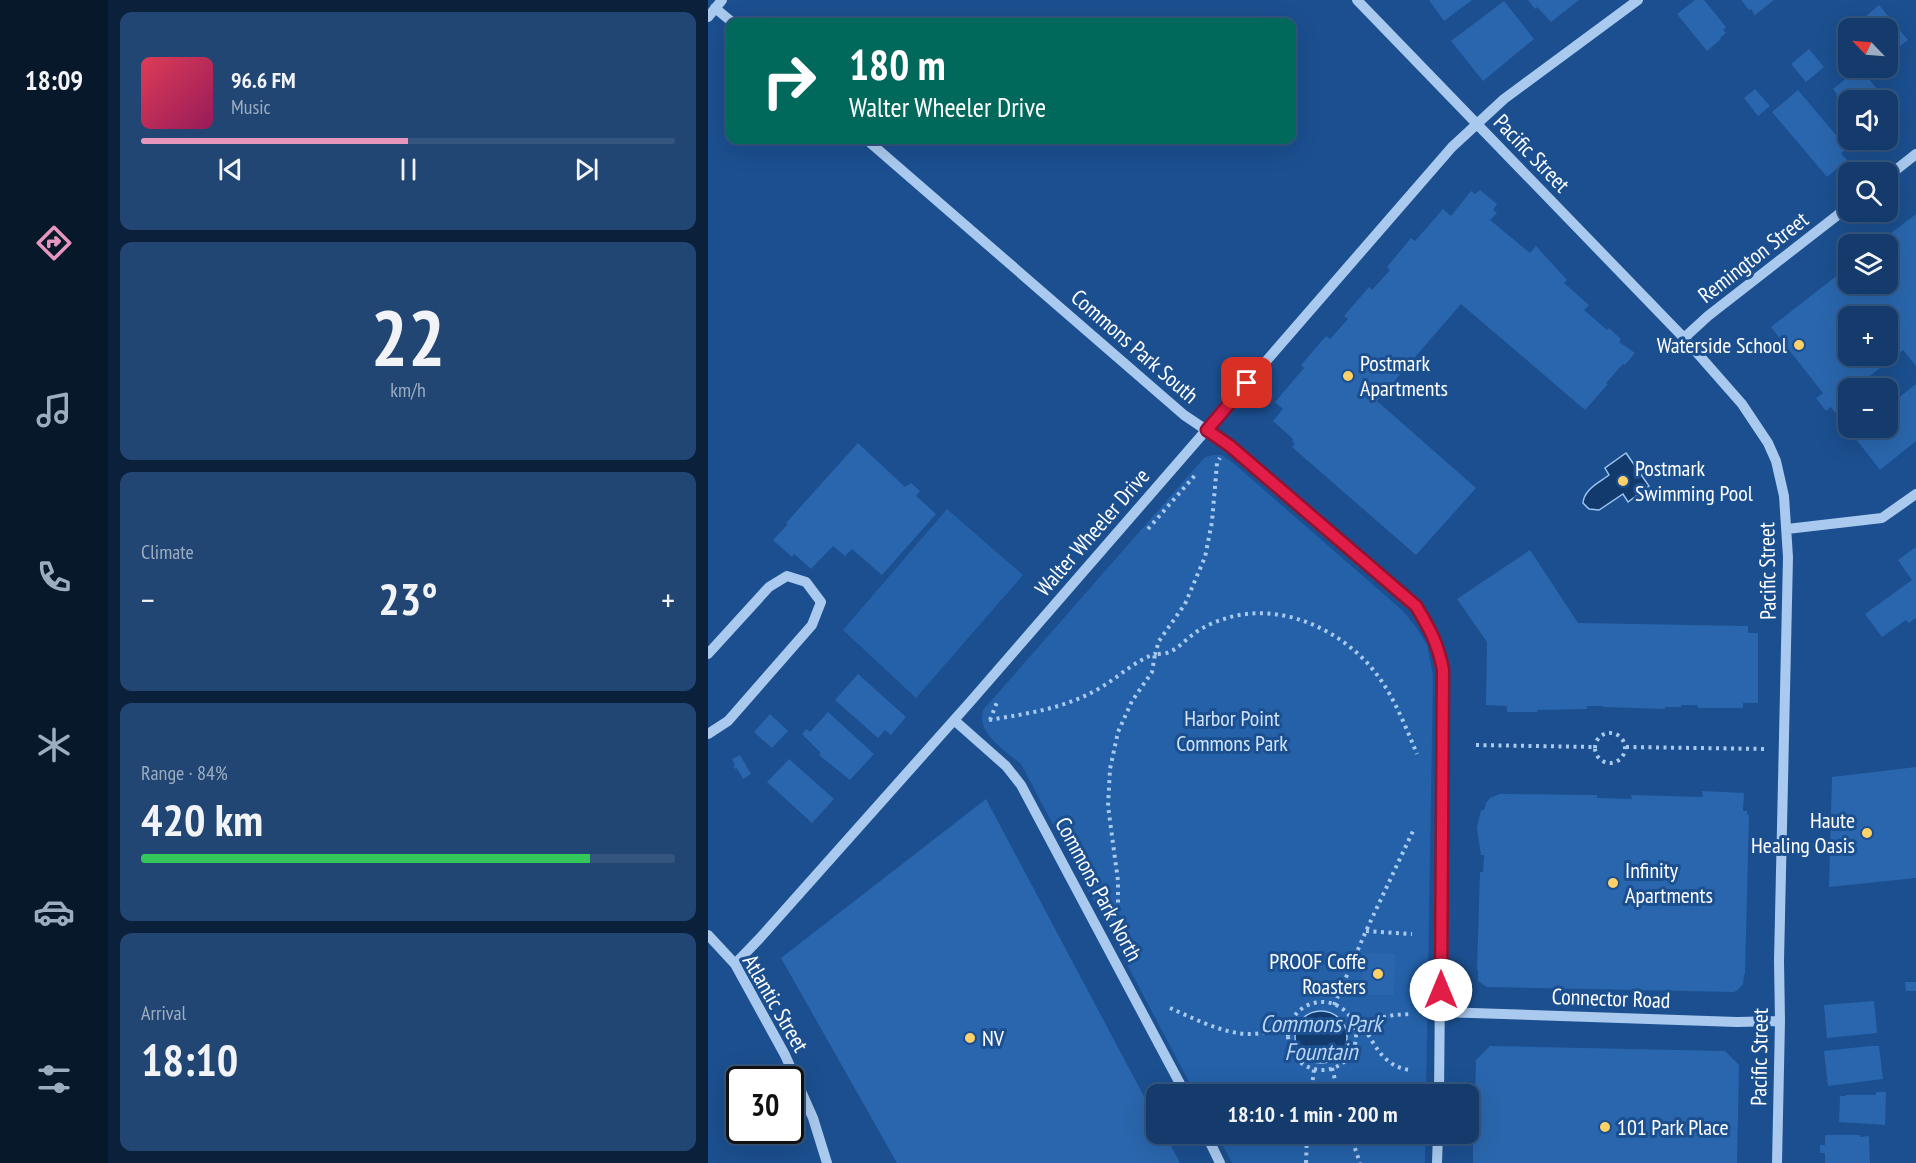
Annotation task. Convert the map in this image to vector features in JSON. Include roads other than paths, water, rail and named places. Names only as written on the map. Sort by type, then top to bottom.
[{"type":"street","name":"Pacific Street","points":[[1357,0],[1684,338],[1742,404],[1768,443],[1776,461],[1784,496],[1787,529],[1788,598],[1779,961],[1777,1163]]},
{"type":"street","name":"Walter Wheeler Drive","points":[[735,964],[954,720],[1452,147],[1504,99],[1638,0]]},
{"type":"street","points":[[715,8],[727,18]]},
{"type":"street","name":"Commons Park South","points":[[872,144],[1184,415],[1230,446],[1416,606],[1432,632],[1443,670],[1439,1084]]},
{"type":"street","points":[[1898,168],[1916,154]]},
{"type":"street","name":"Remington Street","points":[[1684,338],[1708,316],[1838,215]]},
{"type":"street","points":[[1787,529],[1882,518],[1916,494]]},
{"type":"street","points":[[708,654],[769,587],[787,576],[806,582],[820,602],[812,625],[728,721],[708,734]]},
{"type":"street","name":"Commons Park North","points":[[954,720],[1006,766],[1022,785],[1180,1084]]},
{"type":"street","name":"Atlantic Street","points":[[708,935],[735,964],[785,1056],[813,1118],[827,1163]]},
{"type":"street","name":"Connector Road","points":[[1441,1012],[1737,1022],[1780,1021]]},
{"type":"street","points":[[1211,1144],[1220,1163]]},
{"type":"street","points":[[1437,1163],[1438,1144]]},
{"type":"water","name":"Postmark Swimming Pool","points":[[1626,453],[1649,486],[1628,502],[1623,494],[1599,510],[1589,509],[1583,503],[1586,494],[1609,475],[1605,468]]},
{"type":"water","name":"Commons Park Fountain","points":[[1316,1011],[1326,1011],[1335,1015],[1343,1023],[1347,1037],[1343,1051],[1335,1059],[1326,1063],[1316,1063],[1307,1059],[1299,1051],[1295,1042],[1295,1032],[1299,1023],[1307,1015]]},
{"type":"place","name":"Waterside School","points":[[1799,345]]},
{"type":"place","name":"Postmark Apartments","points":[[1348,376]]},
{"type":"place","name":"Postmark Swimming Pool","points":[[1623,481]]},
{"type":"place","name":"Haute Healing Oasis","points":[[1867,833]]},
{"type":"place","name":"Infinity Apartments","points":[[1613,883]]},
{"type":"place","name":"PROOF Coffe Roasters","points":[[1378,974]]},
{"type":"place","name":"NV","points":[[970,1038]]},
{"type":"place","name":"101 Park Place","points":[[1605,1127]]},
{"type":"park label","name":"Harbor Point Commons Park","points":[[1232,730]]}]
